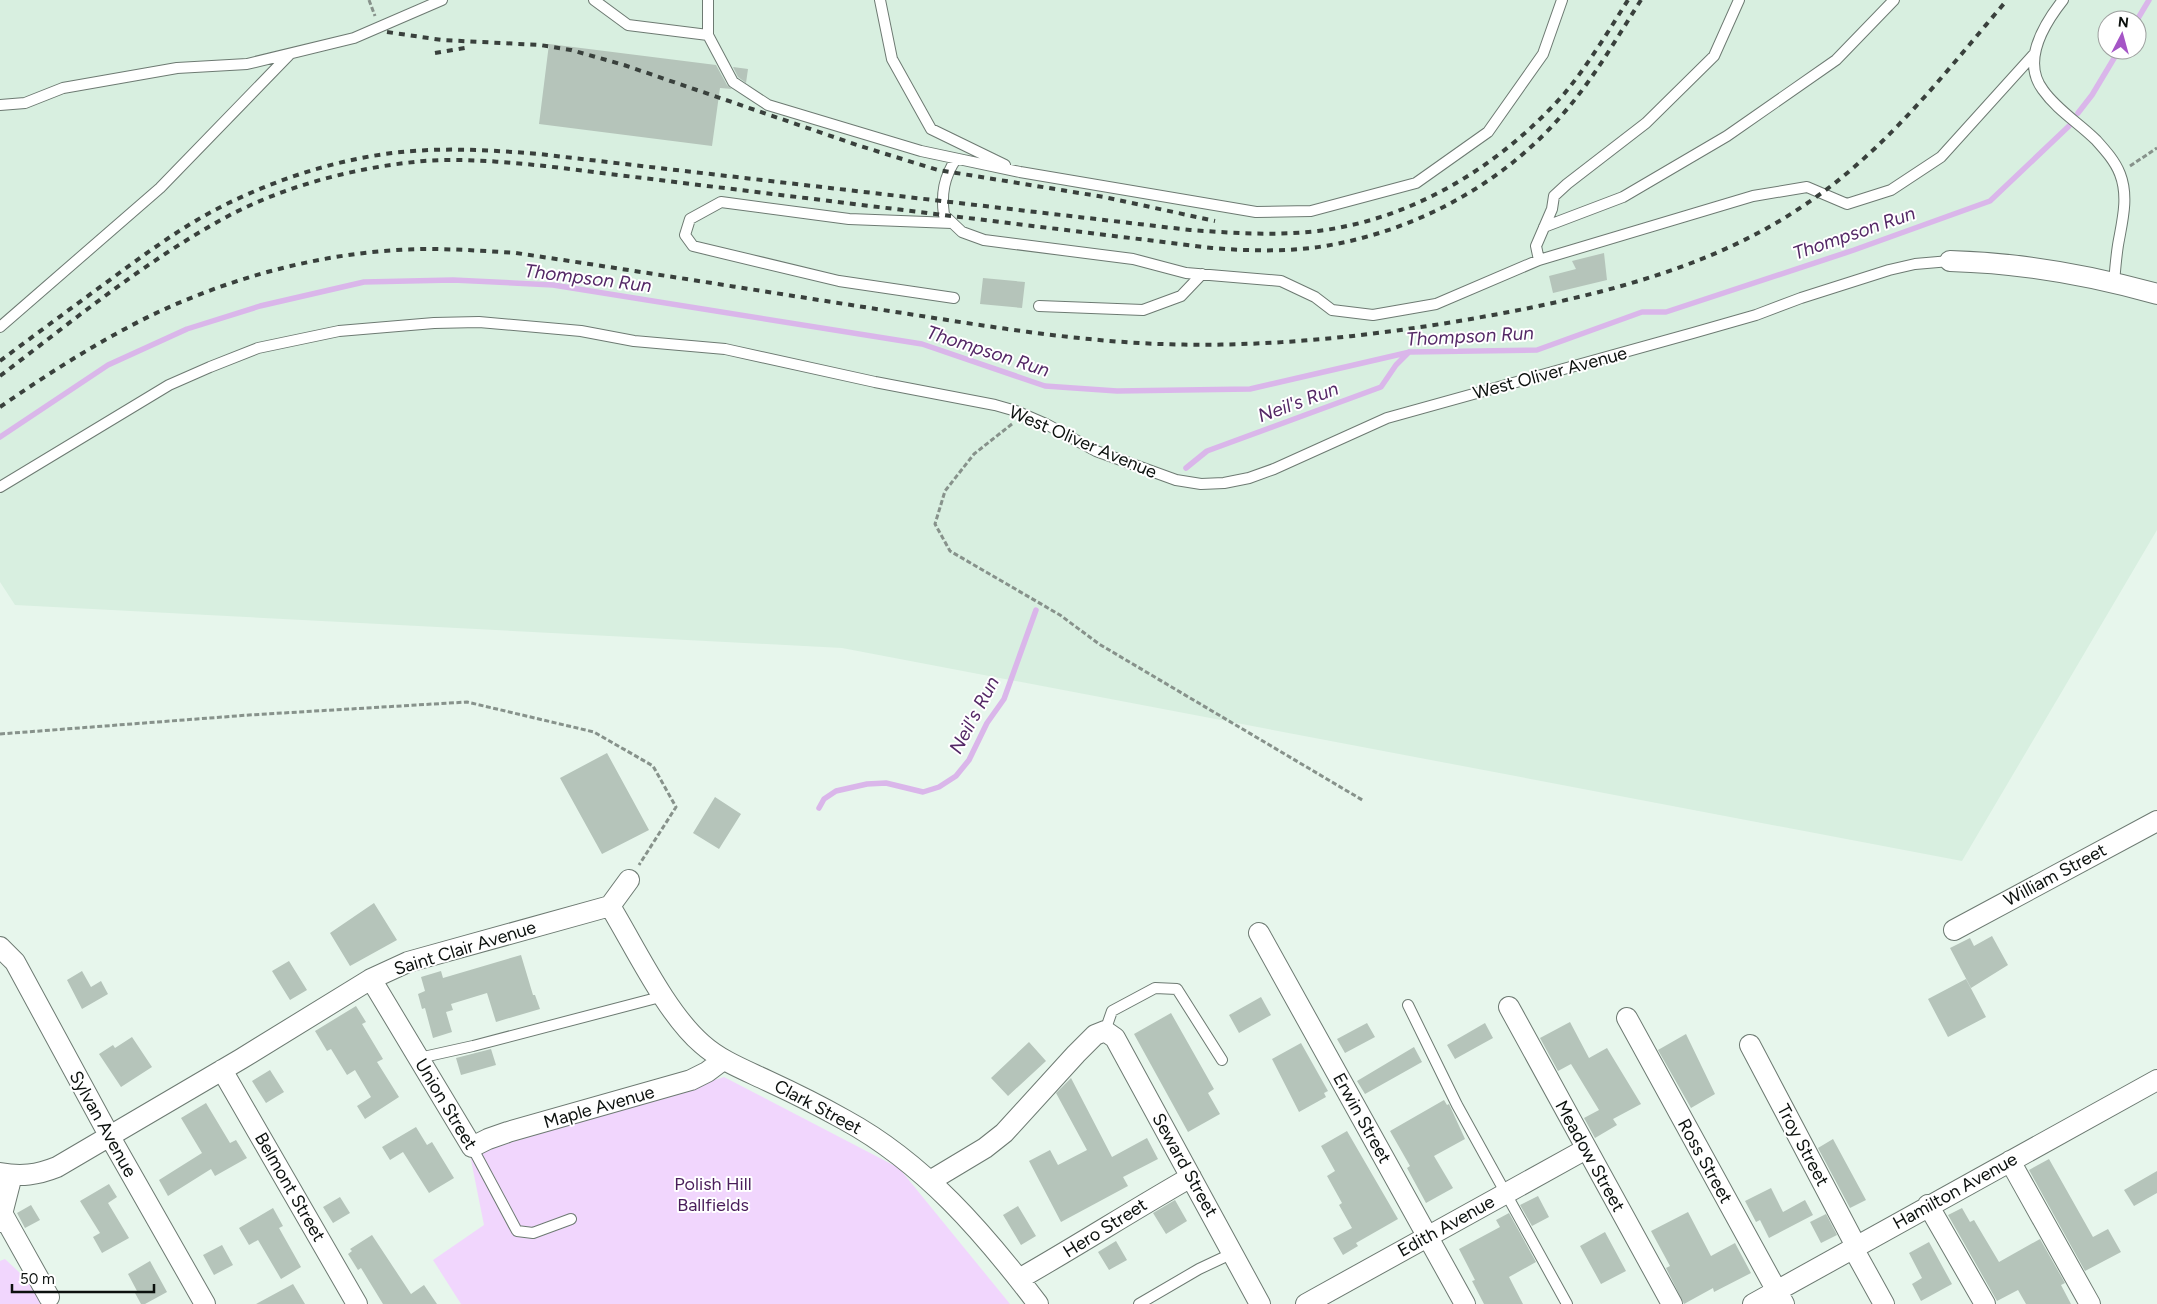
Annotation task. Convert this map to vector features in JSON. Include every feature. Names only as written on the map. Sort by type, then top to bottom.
[{"type":"street","name":"West Oliver Avenue","points":[[1950,261],[2019,265],[2114,283],[2157,294]]},
{"type":"street","name":"William Street","points":[[1954,930],[2157,821]]},
{"type":"street","points":[[610,906],[629,880]]},
{"type":"street","name":"Saint Clair Avenue","points":[[6,1174],[26,1176],[40,1174],[57,1167],[222,1070],[371,979],[408,962],[610,906]]},
{"type":"street","name":"Clark Street","points":[[610,906],[664,996],[686,1028],[702,1044],[723,1060],[846,1120],[902,1156],[930,1181],[977,1230],[1038,1304]]},
{"type":"street","name":"Erwin Street","points":[[1259,933],[1465,1304]]},
{"type":"street","name":"Sylvan Avenue","points":[[0,946],[15,962],[110,1137],[205,1304]]},
{"type":"street","name":"Union Street","points":[[371,979],[472,1147]]},
{"type":"street","name":"Meadow Street","points":[[1509,1007],[1672,1304]]},
{"type":"street","name":"Ross Street","points":[[1627,1018],[1780,1298]]},
{"type":"street","points":[[930,1181],[985,1148],[1004,1134],[1076,1054],[1095,1035],[1105,1031]]},
{"type":"street","name":"Seward Street","points":[[1105,1031],[1115,1038],[1260,1304]]},
{"type":"street","name":"Troy Street","points":[[1750,1045],[1884,1304]]},
{"type":"street","name":"Maple Avenue","points":[[472,1147],[508,1132],[691,1080],[707,1072],[723,1060]]},
{"type":"street","name":"Belmont Street","points":[[222,1070],[357,1304]]},
{"type":"street","name":"Hamilton Avenue","points":[[1753,1304],[1780,1298],[1855,1247],[2010,1161],[2156,1084]]},
{"type":"street","name":"Edith Avenue","points":[[1306,1304],[1586,1148]]},
{"type":"street","points":[[2010,1161],[2090,1304]]},
{"type":"street","points":[[6,1174],[1,1218],[50,1297]]},
{"type":"street","name":"Hero Street","points":[[1019,1279],[1087,1241],[1134,1210],[1191,1177]]},
{"type":"street","points":[[1928,1206],[1986,1304]]},
{"type":"lane","points":[[0,104],[25,102],[63,88],[177,68],[247,64],[290,54],[354,38],[442,0]]},
{"type":"lane","points":[[594,0],[628,25],[708,35]]},
{"type":"lane","points":[[708,0],[708,35],[733,82],[768,105],[921,151],[956,159],[1020,172],[1256,212],[1311,211],[1416,183],[1488,132],[1543,54],[1562,0]]},
{"type":"lane","points":[[880,0],[892,59],[930,129],[1020,172]]},
{"type":"lane","points":[[1539,260],[1536,246],[1552,209],[1554,196],[1646,123],[1714,56],[1739,0]]},
{"type":"lane","points":[[1544,227],[1623,197],[1727,136],[1836,60],[1894,0]]},
{"type":"lane","points":[[2063,0],[2042,33],[2035,53],[2035,73],[2042,89],[2102,146],[2120,172],[2125,193],[2125,206],[2114,283]]},
{"type":"lane","points":[[956,159],[948,172],[942,200],[944,215],[962,232],[984,240],[1133,259],[1186,272],[1281,281],[1315,297],[1332,310],[1373,315],[1436,304],[1539,260],[1753,196],[1807,187],[1848,204],[1891,190],[1941,158],[2035,53]]},
{"type":"lane","points":[[0,327],[160,188],[290,54]]},
{"type":"lane","points":[[952,223],[849,219],[721,202],[690,219],[686,234],[693,246],[839,282],[954,298]]},
{"type":"lane","name":"West Oliver Avenue","points":[[0,487],[169,385],[258,348],[339,331],[386,326],[461,322],[526,325],[581,331],[634,341],[725,349],[875,382],[995,405],[1046,424],[1096,450],[1158,474],[1176,480],[1201,484],[1224,483],[1274,470],[1358,429],[1387,418],[1693,334],[1889,270],[1914,264],[1950,261]]},
{"type":"lane","points":[[1039,306],[1143,310],[1181,296],[1202,274]]},
{"type":"lane","points":[[1105,1031],[1112,1011],[1155,988],[1177,989],[1222,1060]]},
{"type":"lane","points":[[419,1058],[482,1044],[664,996]]},
{"type":"lane","points":[[1408,1005],[1446,1083],[1567,1304]]},
{"type":"lane","name":"Union Street","points":[[472,1147],[517,1231],[533,1233],[571,1219]]},
{"type":"lane","points":[[1139,1304],[1198,1269],[1233,1253]]},
{"type":"path","points":[[2120,172],[2157,148]]},
{"type":"path","points":[[1024,415],[974,454],[945,491],[935,524],[950,551],[1060,616],[1108,649],[1364,801]]},
{"type":"path","points":[[0,734],[249,715],[467,702],[594,732],[653,766],[676,807],[629,880]]},
{"type":"shaded area","points":[[0,0],[2157,0],[2157,530],[1962,861],[842,648],[15,605],[0,582]]},
{"type":"green space","name":"Polish Hill Ballfields","points":[[724,1077],[899,1168],[1010,1304],[461,1304],[433,1260],[484,1225],[470,1155]]},
{"type":"green space","points":[[5,1259],[53,1304],[0,1304],[0,1261]]},
{"type":"building","points":[[549,44],[716,65],[727,85],[732,89],[720,88],[712,146],[539,124]]},
{"type":"building","points":[[733,67],[748,69],[746,83],[738,77]]},
{"type":"building","points":[[1604,253],[1607,280],[1553,293],[1549,276],[1576,269],[1572,261]]},
{"type":"building","points":[[983,278],[1025,282],[1022,308],[980,304]]},
{"type":"building","points":[[607,753],[649,830],[602,854],[560,778]]},
{"type":"building","points":[[715,797],[741,814],[719,849],[693,833]]},
{"type":"building","points":[[374,903],[397,940],[350,966],[330,933]]},
{"type":"building","points":[[1992,936],[2008,965],[1971,988],[1950,948],[1970,938],[1974,946]]},
{"type":"building","points":[[521,955],[533,995],[535,995],[540,1009],[496,1022],[487,993],[451,1004],[453,1010],[446,1012],[452,1032],[433,1038],[425,1008],[422,1009],[418,994],[425,991],[421,977],[441,971],[443,978]]},
{"type":"building","points":[[289,961],[307,990],[290,1000],[272,971]]},
{"type":"building","points":[[82,971],[91,987],[101,981],[108,994],[82,1009],[67,980]]},
{"type":"building","points":[[1966,979],[1986,1017],[1948,1037],[1928,999]]},
{"type":"building","points":[[1261,997],[1271,1015],[1239,1033],[1229,1015]]},
{"type":"building","points":[[356,1006],[366,1022],[362,1024],[383,1059],[377,1062],[399,1097],[365,1119],[357,1106],[371,1097],[355,1070],[347,1075],[331,1049],[327,1051],[315,1031]]},
{"type":"building","points":[[1171,1013],[1214,1089],[1208,1093],[1220,1114],[1188,1132],[1134,1034]]},
{"type":"building","points":[[1570,1022],[1589,1058],[1607,1048],[1641,1104],[1613,1119],[1617,1125],[1595,1138],[1584,1118],[1599,1110],[1571,1064],[1558,1071],[1540,1038]]},
{"type":"building","points":[[1367,1023],[1375,1037],[1345,1053],[1337,1039]]},
{"type":"building","points":[[1485,1023],[1493,1038],[1455,1059],[1447,1045]]},
{"type":"building","points":[[1686,1034],[1715,1094],[1691,1108],[1658,1050]]},
{"type":"building","points":[[132,1037],[152,1067],[121,1087],[99,1054],[113,1045],[115,1048]]},
{"type":"building","points":[[1029,1042],[1046,1061],[1008,1096],[991,1078]]},
{"type":"building","points":[[1301,1043],[1328,1091],[1324,1093],[1326,1097],[1299,1112],[1272,1059]]},
{"type":"building","points":[[1414,1047],[1422,1062],[1365,1094],[1357,1081]]},
{"type":"building","points":[[491,1049],[496,1065],[461,1075],[456,1058]]},
{"type":"building","points":[[270,1070],[284,1092],[266,1103],[252,1081]]},
{"type":"building","points":[[1071,1078],[1112,1157],[1147,1138],[1158,1159],[1123,1177],[1128,1186],[1061,1222],[1029,1161],[1050,1150],[1058,1165],[1087,1150],[1056,1093]]},
{"type":"building","points":[[1444,1100],[1447,1105],[1449,1104],[1465,1139],[1434,1156],[1453,1188],[1426,1203],[1407,1168],[1410,1166],[1390,1131]]},
{"type":"building","points":[[206,1103],[230,1143],[236,1140],[247,1158],[215,1176],[211,1169],[168,1196],[159,1180],[202,1153],[181,1118]]},
{"type":"building","points":[[416,1127],[427,1145],[432,1142],[454,1178],[429,1193],[403,1152],[390,1160],[382,1147]]},
{"type":"building","points":[[1347,1131],[1398,1219],[1356,1243],[1358,1246],[1343,1255],[1333,1238],[1352,1228],[1339,1205],[1342,1203],[1327,1176],[1335,1171],[1321,1146]]},
{"type":"building","points":[[1833,1139],[1866,1200],[1850,1208],[1818,1148]]},
{"type":"building","points":[[2049,1159],[2093,1237],[2108,1229],[2121,1252],[2085,1271],[2029,1170]]},
{"type":"building","points":[[2157,1171],[2157,1193],[2134,1206],[2124,1190]]},
{"type":"building","points":[[109,1184],[117,1197],[108,1203],[129,1238],[102,1253],[93,1237],[100,1233],[80,1201]]},
{"type":"building","points":[[1771,1188],[1783,1212],[1805,1200],[1813,1215],[1769,1238],[1760,1220],[1756,1222],[1745,1201]]},
{"type":"building","points":[[1538,1196],[1549,1217],[1532,1226],[1520,1205]]},
{"type":"building","points":[[340,1197],[350,1213],[333,1223],[323,1207]]},
{"type":"building","points":[[1175,1200],[1187,1221],[1166,1234],[1153,1213]]},
{"type":"building","points":[[31,1205],[40,1220],[25,1228],[17,1213]]},
{"type":"building","points":[[1018,1206],[1036,1236],[1021,1245],[1003,1215]]},
{"type":"building","points":[[273,1208],[283,1226],[279,1228],[301,1267],[281,1279],[258,1240],[249,1245],[239,1228]]},
{"type":"building","points":[[1962,1208],[1970,1222],[1974,1220],[1999,1262],[2040,1239],[2065,1283],[2061,1285],[2071,1304],[2026,1304],[2018,1290],[1997,1301],[1948,1215]]},
{"type":"building","points":[[1688,1212],[1711,1256],[1735,1243],[1751,1273],[1714,1292],[1713,1288],[1684,1304],[1666,1268],[1670,1266],[1651,1231]]},
{"type":"building","points":[[1509,1213],[1536,1262],[1509,1277],[1523,1304],[1484,1304],[1472,1281],[1475,1280],[1459,1249],[1500,1227],[1496,1220]]},
{"type":"building","points":[[1826,1214],[1837,1235],[1821,1243],[1810,1222]]},
{"type":"building","points":[[1605,1232],[1626,1271],[1601,1284],[1580,1246]]},
{"type":"building","points":[[372,1235],[411,1294],[424,1285],[437,1304],[383,1304],[361,1268],[358,1270],[348,1254],[352,1251],[350,1249]]},
{"type":"building","points":[[1116,1241],[1127,1260],[1109,1270],[1098,1252]]},
{"type":"building","points":[[1929,1242],[1952,1284],[1921,1301],[1912,1284],[1922,1278],[1909,1253]]},
{"type":"building","points":[[222,1245],[233,1265],[214,1275],[203,1255]]},
{"type":"building","points":[[150,1261],[167,1292],[145,1304],[141,1304],[128,1274]]},
{"type":"building","points":[[293,1284],[305,1304],[256,1304]]},
{"type":"waterway","name":"Thompson Run","points":[[2143,10],[2149,0]]},
{"type":"waterway","name":"Thompson Run","points":[[2078,113],[2092,95],[2113,60]]},
{"type":"waterway","name":"Thompson Run","points":[[0,437],[108,365],[187,329],[260,306],[364,282],[453,280],[553,285],[922,344],[1045,386],[1117,391],[1250,389],[1410,352],[1537,350],[1642,312],[1666,312],[1854,250],[1990,201],[2069,126]]},
{"type":"waterway","name":"Neil's Run","points":[[1186,468],[1207,451],[1381,387],[1396,365],[1409,352]]},
{"type":"waterway","name":"Neil's Run","points":[[819,808],[824,799],[836,791],[867,784],[886,783],[923,792],[939,787],[956,776],[969,760],[987,723],[1004,699],[1036,610]]},
{"type":"railway","points":[[0,361],[155,247],[213,211],[255,191],[300,174],[346,161],[392,153],[466,150],[539,154],[1190,230],[1270,234],[1318,231],[1354,225],[1388,215],[1453,185],[1512,144],[1539,120],[1573,83],[1628,0]]},
{"type":"railway","points":[[0,376],[84,311],[142,270],[201,231],[232,214],[254,203],[325,178],[350,172],[424,161],[469,160],[545,166],[1212,248],[1283,250],[1325,246],[1359,239],[1392,229],[1455,201],[1485,183],[1539,140],[1584,88],[1641,0]]},
{"type":"railway","points":[[0,407],[56,370],[132,325],[184,301],[217,288],[285,267],[355,254],[390,250],[437,249],[516,253],[1011,329],[1075,338],[1139,343],[1186,345],[1325,339],[1418,328],[1509,312],[1586,295],[1662,274],[1735,245],[1770,227],[1833,185],[1887,137],[2007,0]]},
{"type":"railway","points":[[387,32],[442,40],[540,45],[571,50],[624,65],[860,146],[938,170],[1104,197],[1215,221]]},
{"type":"railway","points":[[435,53],[470,47]]}]
